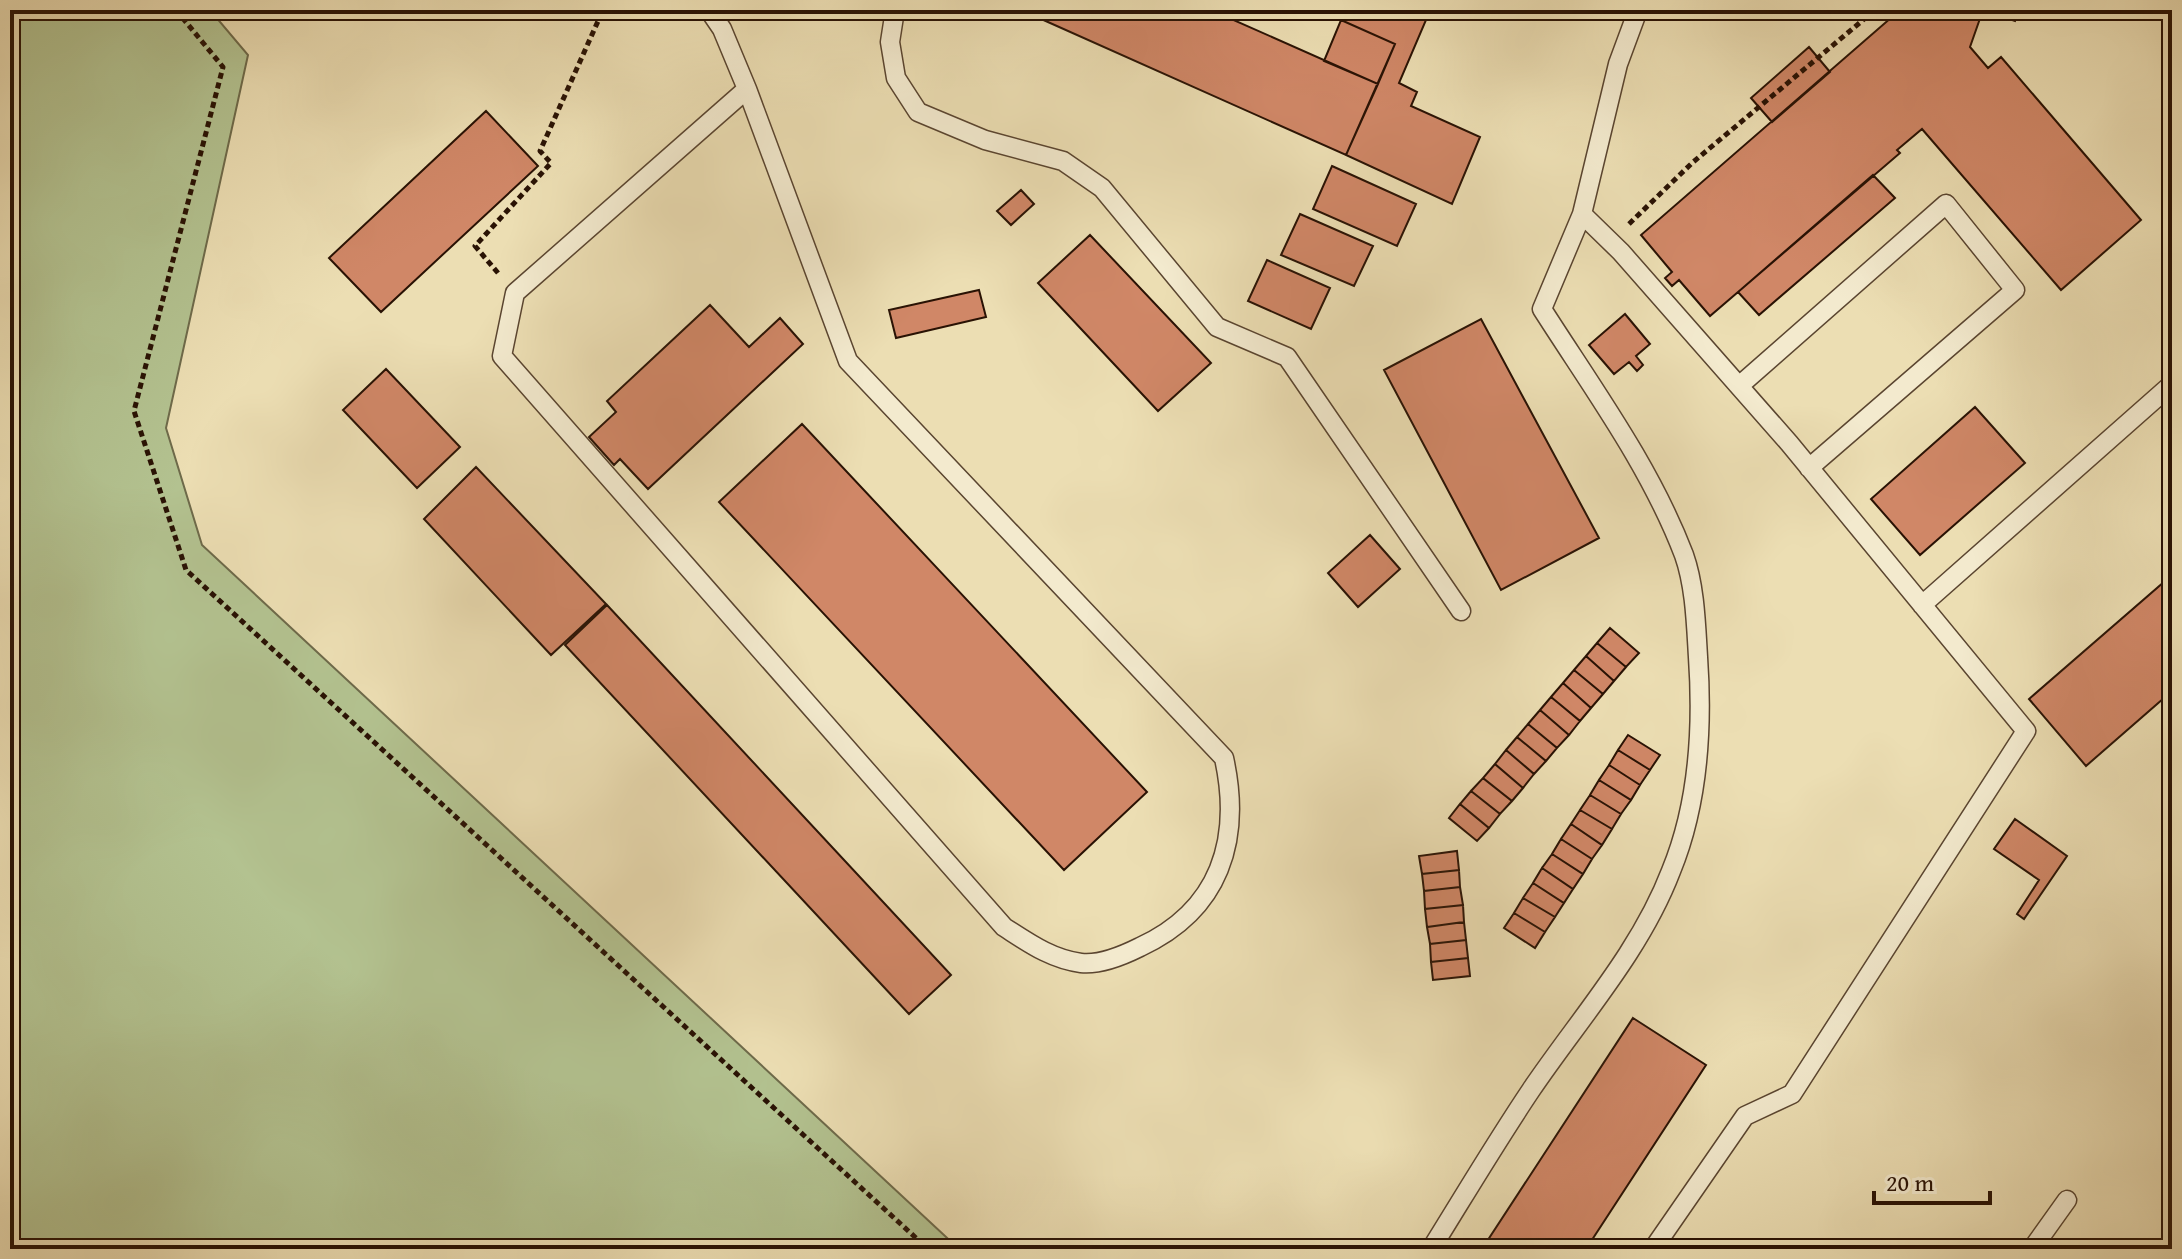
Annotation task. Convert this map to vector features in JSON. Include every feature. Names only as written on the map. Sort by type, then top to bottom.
[{"type":"lane","points":[[709,10],[722,29],[747,89],[848,361],[1224,758],[1233,796],[1230,840],[1219,874],[1191,911],[1159,938],[1125,954],[1084,964],[1045,953],[1004,927],[502,356],[515,293],[747,89]]},
{"type":"lane","points":[[895,10],[890,42],[896,78],[918,112],[985,140],[1063,161],[1102,188],[1217,327],[1287,357],[1461,611]]},
{"type":"lane","points":[[1431,1249],[1530,1091],[1628,953],[1671,872],[1687,820],[1699,760],[1701,693],[1696,618],[1685,559],[1652,481],[1542,309],[1582,214],[1618,64],[1638,10]]},
{"type":"lane","points":[[1739,386],[1946,204],[2015,290],[1809,468]]},
{"type":"lane","points":[[1582,214],[1611,241],[1739,386],[2026,731],[1792,1094],[1745,1116],[1653,1249]]},
{"type":"lane","points":[[1922,605],[2172,384]]},
{"type":"lane","points":[[2032,1249],[2067,1200]]},
{"type":"path","points":[[176,10],[223,67],[134,411],[186,570],[928,1249]]},
{"type":"path","points":[[515,293],[475,246],[551,163],[540,151],[603,10]]},
{"type":"path","points":[[1611,241],[1692,163],[1875,10]]},
{"type":"green space","points":[[10,10],[210,10],[248,55],[166,428],[202,545],[959,1249],[10,1249]]},
{"type":"building","points":[[1021,10],[1211,10],[1378,84],[1346,155]]},
{"type":"building","points":[[1345,10],[1409,10],[1426,20],[1399,83],[1417,92],[1411,106],[1480,137],[1452,204],[1346,155],[1395,44],[1341,20]]},
{"type":"building","points":[[1900,10],[1983,10],[1970,47],[1988,68],[2001,57],[2141,220],[2061,290],[1922,129],[1897,150],[1900,153],[1710,316],[1679,280],[1672,286],[1665,278],[1672,272],[1641,235]]},
{"type":"building","points":[[1983,10],[2019,10],[2015,21]]},
{"type":"building","points":[[1341,20],[1395,44],[1378,84],[1324,61]]},
{"type":"building","points":[[1809,47],[1830,72],[1772,122],[1751,98]]},
{"type":"building","points":[[486,111],[538,166],[381,312],[329,258]]},
{"type":"building","points":[[1332,166],[1416,204],[1397,246],[1313,209]]},
{"type":"building","points":[[1873,175],[1895,198],[1759,315],[1738,292]]},
{"type":"building","points":[[1021,190],[1034,204],[1011,225],[997,211]]},
{"type":"building","points":[[1300,214],[1373,246],[1354,286],[1281,255]]},
{"type":"building","points":[[1090,235],[1211,363],[1158,411],[1038,283]]},
{"type":"building","points":[[1267,260],[1330,288],[1311,329],[1248,301]]},
{"type":"building","points":[[979,290],[986,317],[896,338],[889,310]]},
{"type":"building","points":[[710,305],[749,347],[780,318],[803,344],[648,489],[620,459],[614,465],[589,437],[616,412],[607,401]]},
{"type":"building","points":[[1625,314],[1650,344],[1636,356],[1643,365],[1637,371],[1629,362],[1614,374],[1589,345]]},
{"type":"building","points":[[1481,319],[1599,538],[1501,590],[1384,370]]},
{"type":"building","points":[[386,369],[460,447],[417,488],[343,410]]},
{"type":"building","points":[[1975,407],[2025,463],[1920,555],[1871,499]]},
{"type":"building","points":[[802,424],[1147,792],[1064,870],[719,502]]},
{"type":"building","points":[[476,467],[606,604],[551,655],[424,519]]},
{"type":"building","points":[[1370,535],[1400,569],[1358,607],[1328,573]]},
{"type":"building","points":[[2172,575],[2172,691],[2086,766],[2029,699]]},
{"type":"building","points":[[607,605],[951,975],[909,1014],[565,645]]},
{"type":"building","points":[[1610,628],[1639,653],[1626,667],[1597,643]]},
{"type":"building","points":[[1597,643],[1626,667],[1614,681],[1586,656]]},
{"type":"building","points":[[1586,656],[1614,681],[1603,694],[1574,670]]},
{"type":"building","points":[[1574,670],[1603,694],[1591,708],[1563,683]]},
{"type":"building","points":[[1563,683],[1591,708],[1580,721],[1551,697]]},
{"type":"building","points":[[1551,697],[1580,721],[1569,735],[1540,710]]},
{"type":"building","points":[[1540,710],[1569,735],[1557,748],[1528,724]]},
{"type":"building","points":[[1528,724],[1557,748],[1546,761],[1517,737]]},
{"type":"building","points":[[1628,735],[1660,755],[1650,770],[1618,750]]},
{"type":"building","points":[[1517,737],[1546,761],[1534,774],[1506,750]]},
{"type":"building","points":[[1506,750],[1534,774],[1523,788],[1495,764]]},
{"type":"building","points":[[1618,750],[1650,770],[1640,785],[1609,765]]},
{"type":"building","points":[[1495,764],[1523,788],[1512,801],[1483,778]]},
{"type":"building","points":[[1609,765],[1640,785],[1631,800],[1599,780]]},
{"type":"building","points":[[1483,778],[1512,801],[1500,814],[1471,791]]},
{"type":"building","points":[[1599,780],[1631,800],[1621,814],[1590,795]]},
{"type":"building","points":[[1471,791],[1500,814],[1489,828],[1460,804]]},
{"type":"building","points":[[1590,795],[1621,814],[1612,829],[1580,810]]},
{"type":"building","points":[[1460,804],[1489,828],[1477,841],[1449,818]]},
{"type":"building","points":[[1580,810],[1612,829],[1602,845],[1571,824]]},
{"type":"building","points":[[2015,819],[2067,856],[2024,919],[2017,914],[2039,880],[1994,849]]},
{"type":"building","points":[[1571,824],[1602,845],[1592,859],[1561,839]]},
{"type":"building","points":[[1561,839],[1592,859],[1583,874],[1552,854]]},
{"type":"building","points":[[1457,851],[1459,870],[1422,874],[1419,856]]},
{"type":"building","points":[[1552,854],[1583,874],[1573,889],[1542,868]]},
{"type":"building","points":[[1542,868],[1573,889],[1564,903],[1533,883]]},
{"type":"building","points":[[1459,870],[1460,887],[1424,891],[1422,874]]},
{"type":"building","points":[[1533,883],[1564,903],[1555,917],[1523,898]]},
{"type":"building","points":[[1460,887],[1463,905],[1425,909],[1424,891]]},
{"type":"building","points":[[1523,898],[1555,917],[1545,932],[1514,913]]},
{"type":"building","points":[[1463,905],[1464,922],[1427,927],[1425,909]]},
{"type":"building","points":[[1514,913],[1545,932],[1535,948],[1504,928]]},
{"type":"building","points":[[1464,922],[1466,940],[1430,944],[1427,927]]},
{"type":"building","points":[[1466,940],[1468,958],[1431,962],[1430,944]]},
{"type":"building","points":[[1468,958],[1470,976],[1433,980],[1431,962]]},
{"type":"building","points":[[1633,1018],[1706,1065],[1586,1249],[1482,1249]]}]
